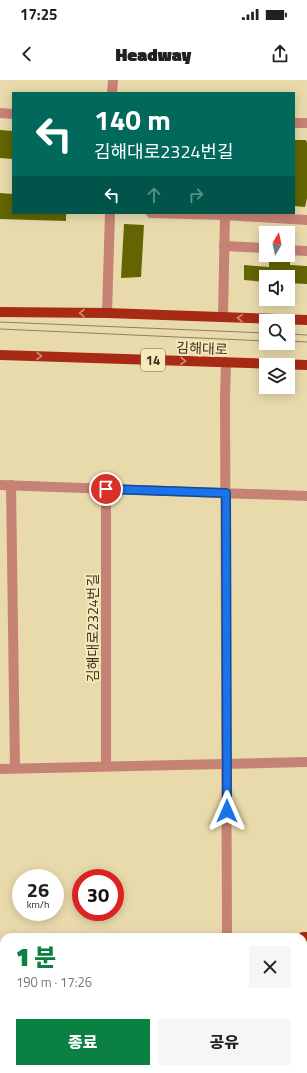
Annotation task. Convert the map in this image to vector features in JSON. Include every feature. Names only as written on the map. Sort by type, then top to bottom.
[{"type":"main road","points":[[0,312],[107,313],[307,320]]},
{"type":"main road","name":"김해대로","points":[[0,355],[307,365]]},
{"type":"street","points":[[112,92],[113,80]]},
{"type":"street","points":[[0,113],[12,114]]},
{"type":"street","points":[[295,123],[307,123]]},
{"type":"street","points":[[107,313],[110,214]]},
{"type":"street","points":[[188,214],[307,220]]},
{"type":"street","points":[[223,317],[225,215]]},
{"type":"street","points":[[224,246],[259,248]]},
{"type":"street","points":[[295,250],[307,251]]},
{"type":"street","points":[[226,362],[227,933]]},
{"type":"street","points":[[0,485],[307,496]]},
{"type":"street","points":[[11,485],[15,768]]},
{"type":"street","name":"김해대로2324번길","points":[[106,489],[106,766]]},
{"type":"street","points":[[0,768],[307,762]]},
{"type":"building","points":[[0,130],[12,131],[12,159],[0,158]]},
{"type":"building","points":[[295,140],[306,140],[307,143],[307,198],[305,207],[295,206]]},
{"type":"building","points":[[0,193],[12,194],[12,214],[66,214],[66,221],[0,219]]},
{"type":"building","points":[[124,224],[144,225],[141,277],[121,278]]},
{"type":"building","points":[[269,262],[290,262],[290,265],[307,266],[307,284],[295,283],[295,270],[259,270],[259,281],[244,280],[244,265],[269,267]]},
{"type":"tram line","points":[[0,322],[259,333]]},
{"type":"tram line","points":[[0,329],[259,341]]},
{"type":"tram line","points":[[295,334],[307,335]]},
{"type":"tram line","points":[[295,341],[307,342]]},
{"type":"route","points":[[106,489],[226,493],[227,811]]}]
